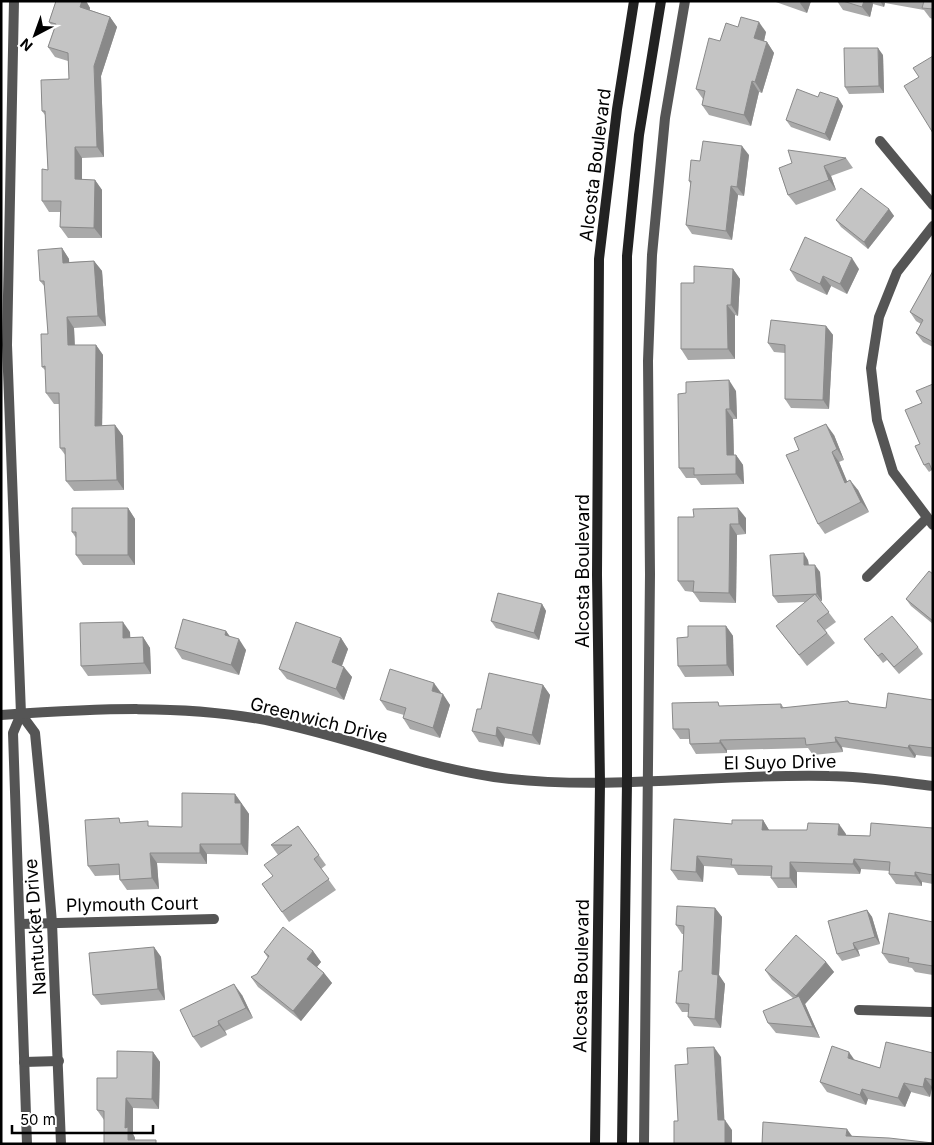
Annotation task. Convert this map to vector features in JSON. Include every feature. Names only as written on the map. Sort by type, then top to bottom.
[{"type":"main road","name":"Alcosta Boulevard","points":[[595,1144],[600,783],[597,575],[599,259],[617,108],[634,1]]},
{"type":"main road","points":[[622,1144],[627,782],[627,256],[639,135],[661,1]]},
{"type":"street","name":"Nantucket Drive","points":[[14,1],[7,345],[21,714],[13,733],[27,1144]]},
{"type":"street","points":[[644,1144],[646,781],[650,574],[648,361],[652,255],[664,118],[685,1]]},
{"type":"street","points":[[880,141],[933,205]]},
{"type":"street","points":[[867,577],[930,522],[893,472],[877,420],[871,368],[879,317],[897,272],[933,226]]},
{"type":"street","name":"Greenwich Drive","points":[[1,715],[149,710],[211,713],[274,722],[407,759],[494,776],[577,784],[627,782]]},
{"type":"street","name":"Nantucket Drive","points":[[21,714],[35,733],[52,922],[61,1144]]},
{"type":"street","name":"El Suyo Drive","points":[[627,782],[830,776],[933,786]]},
{"type":"street","name":"Plymouth Court","points":[[20,924],[214,919]]},
{"type":"street","points":[[859,1010],[933,1012]]},
{"type":"street","points":[[24,1062],[59,1061]]},
{"type":"building","points":[[56,1],[82,1],[80,7],[110,17],[94,66],[97,147],[75,147],[75,179],[95,180],[94,228],[60,227],[61,201],[42,201],[42,169],[48,170],[45,111],[42,111],[41,80],[69,79],[68,53],[48,47],[56,24],[49,22]]},
{"type":"building","points":[[843,1],[864,1],[862,7]]},
{"type":"building","points":[[924,1],[933,1],[933,9],[922,8]]},
{"type":"building","points":[[741,17],[759,22],[754,38],[767,42],[755,82],[752,81],[744,115],[702,105],[705,91],[696,89],[709,38],[720,41],[726,23],[738,27]]},
{"type":"building","points":[[844,48],[878,48],[879,86],[845,87]]},
{"type":"building","points":[[933,56],[933,133],[904,86],[919,77],[913,68]]},
{"type":"building","points":[[797,89],[818,97],[820,92],[838,98],[825,134],[786,120]]},
{"type":"building","points":[[703,141],[742,146],[737,187],[731,186],[726,231],[686,225],[691,181],[689,181],[691,160],[700,161]]},
{"type":"building","points":[[788,150],[846,158],[824,166],[829,180],[788,195],[779,168],[792,163]]},
{"type":"building","points":[[861,188],[889,209],[864,242],[836,220]]},
{"type":"building","points":[[805,237],[852,258],[840,284],[823,276],[820,284],[790,270]]},
{"type":"building","points":[[62,248],[63,263],[94,261],[98,316],[67,317],[68,345],[96,345],[95,426],[115,425],[117,480],[66,481],[65,448],[60,448],[59,393],[46,393],[45,366],[42,367],[41,334],[48,334],[44,281],[40,281],[38,250]]},
{"type":"building","points":[[694,266],[733,269],[731,305],[727,305],[728,349],[681,349],[681,283],[694,283]]},
{"type":"building","points":[[933,271],[933,342],[916,333],[923,320],[910,312]]},
{"type":"building","points":[[771,320],[826,326],[823,400],[785,399],[785,345],[768,343]]},
{"type":"building","points":[[729,380],[730,409],[726,409],[727,455],[736,455],[736,474],[694,475],[694,468],[679,468],[678,394],[686,393],[686,382]]},
{"type":"building","points":[[933,384],[933,472],[929,463],[924,465],[915,446],[920,444],[905,410],[922,403],[916,391]]},
{"type":"building","points":[[826,424],[837,449],[832,452],[845,483],[850,480],[861,502],[818,524],[786,455],[799,450],[794,438]]},
{"type":"building","points":[[72,508],[128,508],[128,555],[76,555],[76,532],[72,532]]},
{"type":"building","points":[[738,508],[739,524],[730,524],[729,593],[693,592],[694,581],[678,581],[678,517],[694,517],[693,509]]},
{"type":"building","points":[[804,553],[804,565],[815,565],[817,594],[773,596],[770,555]]},
{"type":"building","points":[[929,571],[933,574],[933,621],[906,599]]},
{"type":"building","points":[[498,593],[542,604],[534,633],[491,621]]},
{"type":"building","points":[[815,594],[829,612],[817,621],[827,633],[799,655],[776,626]]},
{"type":"building","points":[[892,616],[918,647],[894,667],[882,653],[878,656],[864,639]]},
{"type":"building","points":[[183,619],[226,631],[225,635],[239,639],[231,665],[175,648]]},
{"type":"building","points":[[123,622],[123,638],[143,637],[144,663],[81,666],[80,623]]},
{"type":"building","points":[[296,622],[341,638],[332,662],[344,667],[336,689],[279,669]]},
{"type":"building","points":[[688,626],[726,626],[727,665],[678,666],[677,638],[688,637]]},
{"type":"building","points":[[390,669],[434,683],[432,691],[443,694],[433,728],[403,718],[406,708],[380,700]]},
{"type":"building","points":[[489,673],[543,685],[532,735],[497,727],[496,736],[472,731],[477,709],[481,709]]},
{"type":"building","points":[[888,693],[933,700],[933,748],[909,745],[908,748],[835,737],[836,742],[806,745],[805,738],[720,740],[720,743],[690,744],[689,729],[673,729],[672,703],[718,702],[719,706],[781,704],[781,708],[848,701],[849,703],[886,708]]},
{"type":"building","points":[[182,793],[235,794],[235,803],[241,803],[241,844],[200,844],[200,853],[150,853],[152,878],[120,880],[119,864],[88,866],[85,820],[119,818],[120,823],[148,821],[148,826],[182,827]]},
{"type":"building","points":[[674,819],[732,824],[732,820],[763,820],[762,830],[807,830],[808,823],[839,824],[838,835],[870,836],[871,823],[933,828],[933,875],[915,872],[915,876],[889,874],[890,862],[854,859],[853,864],[790,862],[790,878],[771,878],[772,866],[731,865],[732,859],[697,856],[696,872],[671,870]]},
{"type":"building","points":[[298,826],[319,855],[314,859],[329,879],[282,912],[262,884],[273,876],[264,865],[292,845],[271,845]]},
{"type":"building","points":[[677,906],[715,908],[712,974],[718,975],[715,1019],[688,1017],[689,1004],[676,1003],[679,971],[682,971],[684,926],[676,925]]},
{"type":"building","points":[[867,910],[875,937],[853,943],[855,949],[837,954],[828,921]]},
{"type":"building","points":[[889,913],[933,922],[933,966],[908,962],[909,958],[882,953]]},
{"type":"building","points":[[283,927],[313,951],[307,959],[324,973],[293,1011],[251,977],[257,974],[269,956],[264,952]]},
{"type":"building","points":[[796,935],[826,962],[796,996],[765,970]]},
{"type":"building","points":[[154,947],[158,989],[93,995],[89,953]]},
{"type":"building","points":[[234,984],[246,1008],[218,1021],[219,1025],[193,1037],[180,1010]]},
{"type":"building","points":[[799,996],[813,1027],[768,1023],[763,1011]]},
{"type":"building","points":[[886,1042],[933,1053],[933,1080],[925,1078],[923,1087],[904,1083],[898,1098],[862,1089],[860,1095],[820,1082],[832,1046],[849,1052],[848,1058],[880,1068]]},
{"type":"building","points":[[714,1047],[718,1120],[725,1120],[725,1144],[674,1144],[674,1121],[678,1121],[675,1065],[688,1064],[687,1048]]},
{"type":"building","points":[[117,1051],[153,1052],[152,1099],[126,1098],[125,1128],[128,1127],[128,1140],[156,1140],[156,1144],[104,1144],[104,1111],[97,1110],[97,1078],[117,1078]]},
{"type":"building","points":[[763,1122],[847,1129],[846,1136],[889,1138],[933,1144],[762,1144]]}]
